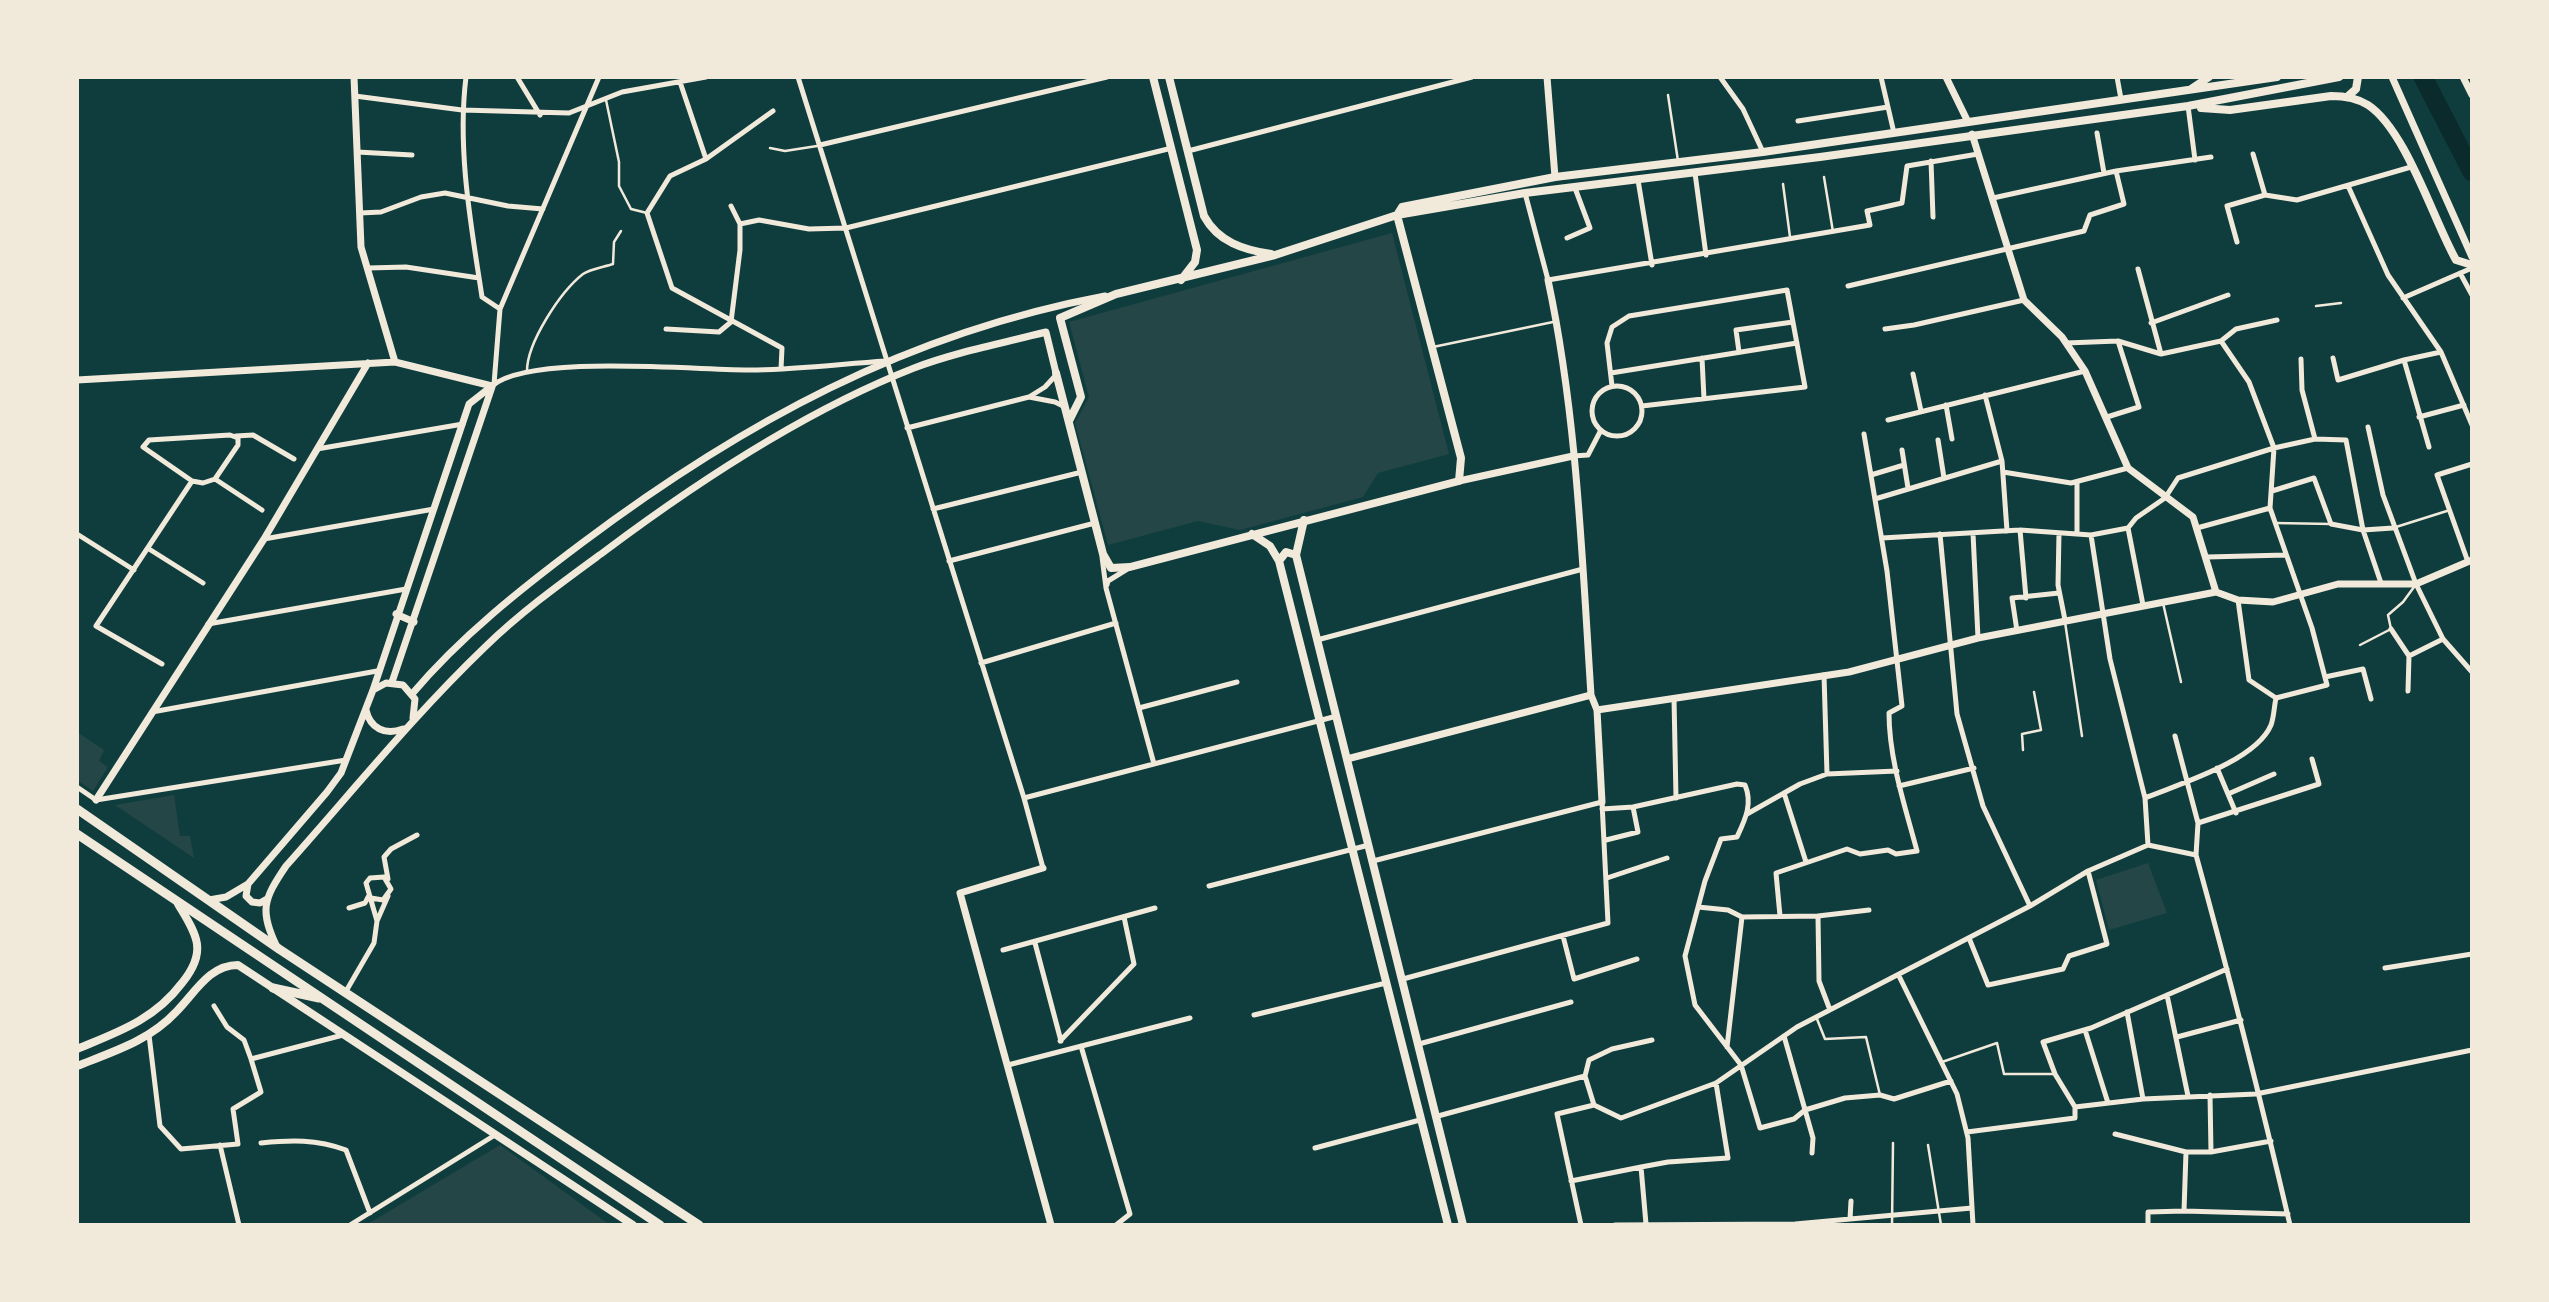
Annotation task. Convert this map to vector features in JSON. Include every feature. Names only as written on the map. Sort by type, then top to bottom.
[{"type":"main road","points":[[1153,77],[1194,231],[1195,262],[1181,280]]},
{"type":"main road","points":[[1169,77],[1186,151],[1208,222],[1208,231],[1205,234],[1194,231]]},
{"type":"main road","points":[[2189,90],[2209,77]]},
{"type":"main road","points":[[1069,421],[1081,397],[1060,318],[1116,294],[1275,255],[1399,211],[1472,191],[1555,177],[1763,152],[2277,77]]},
{"type":"main road","points":[[1399,211],[2188,106],[2339,77]]},
{"type":"main road","points":[[2347,97],[2356,89],[2358,77]]},
{"type":"main road","points":[[2188,106],[2230,110],[2332,96],[2347,97],[2367,105],[2384,120],[2411,167],[2456,260],[2472,266]]},
{"type":"main road","points":[[1763,152],[1765,164]]},
{"type":"main road","points":[[1056,373],[1101,543],[1111,568],[1130,567],[1459,481],[1461,458],[1399,211]]},
{"type":"main road","points":[[1208,222],[1217,233],[1237,246],[1275,255]]},
{"type":"main road","points":[[1304,520],[1296,555],[1463,1225]]},
{"type":"main road","points":[[1252,534],[1269,546],[1279,561],[1448,1225]]},
{"type":"main road","points":[[1279,561],[1286,552],[1296,555]]},
{"type":"main road","points":[[77,809],[278,949],[699,1225]]},
{"type":"main road","points":[[77,834],[660,1225]]},
{"type":"main road","points":[[77,1049],[144,1020],[166,1003],[185,980],[194,967],[197,942],[178,904]]},
{"type":"main road","points":[[77,1066],[149,1035],[176,1013],[221,966],[238,965],[633,1225]]},
{"type":"main road","points":[[1386,983],[1403,979]]},
{"type":"main road","points":[[273,988],[324,999]]},
{"type":"main road","points":[[1420,1120],[1437,1116]]},
{"type":"street","points":[[354,77],[361,247],[395,362]]},
{"type":"street","points":[[466,77],[462,110],[467,195],[479,278],[482,296],[500,309]]},
{"type":"street","points":[[517,77],[540,115]]},
{"type":"street","points":[[392,682],[493,385],[500,309],[599,77]]},
{"type":"street","points":[[355,96],[462,110],[540,115],[569,113],[622,92],[705,77]]},
{"type":"street","points":[[798,77],[1024,798],[1043,868],[960,893],[1052,1225]]},
{"type":"street","points":[[820,145],[1107,77]]},
{"type":"street","points":[[1186,151],[1472,77]]},
{"type":"street","points":[[1547,77],[1555,177]]},
{"type":"street","points":[[1720,77],[1743,109],[1763,152]]},
{"type":"street","points":[[1881,77],[1894,133]]},
{"type":"street","points":[[2117,77],[2121,99]]},
{"type":"street","points":[[2189,90],[2199,77]]},
{"type":"street","points":[[2392,77],[2472,257]]},
{"type":"street","points":[[2463,77],[2472,95]]},
{"type":"street","points":[[1949,78],[1968,122]]},
{"type":"street","points":[[680,82],[706,159]]},
{"type":"street","points":[[2188,106],[2195,160]]},
{"type":"street","points":[[1798,121],[1888,107]]},
{"type":"street","points":[[773,111],[706,159],[670,176],[647,213],[672,288],[782,348],[781,369]]},
{"type":"street","points":[[1972,134],[2024,300],[2066,343],[2085,370],[2128,468],[2193,517],[2216,592]]},
{"type":"street","points":[[2097,134],[2104,173]]},
{"type":"street","points":[[740,224],[759,220],[810,229],[846,228],[1172,148]]},
{"type":"street","points":[[357,152],[411,155]]},
{"type":"street","points":[[1548,280],[1652,265],[1870,225],[1867,211],[1902,203],[1907,166],[1978,154]]},
{"type":"street","points":[[2253,154],[2265,195]]},
{"type":"street","points":[[1993,198],[2104,173],[2211,157]]},
{"type":"street","points":[[1931,161],[1933,217]]},
{"type":"street","points":[[2237,242],[2227,206],[2265,195],[2297,200],[2349,188],[2411,167]]},
{"type":"street","points":[[1848,286],[2084,231],[2090,215],[2124,204],[2116,171]]},
{"type":"street","points":[[1695,173],[1706,255]]},
{"type":"street","points":[[1638,180],[1652,265]]},
{"type":"street","points":[[1567,238],[1590,228],[1575,188]]},
{"type":"street","points":[[2349,188],[2388,275],[2441,352],[2472,425]]},
{"type":"street","points":[[360,213],[381,212],[421,197],[445,193],[467,195],[498,204],[542,209]]},
{"type":"street","points":[[1403,979],[1608,923],[1606,840],[1597,710],[1591,695],[1573,457],[1557,321],[1525,193]]},
{"type":"street","points":[[666,328],[719,332],[731,322],[740,250],[740,224],[731,206]]},
{"type":"street","points":[[2403,298],[2472,266]]},
{"type":"street","points":[[368,268],[406,267],[479,278]]},
{"type":"street","points":[[2138,269],[2161,354]]},
{"type":"street","points":[[2460,273],[2472,295]]},
{"type":"street","points":[[1612,386],[1607,343],[1612,327],[1629,316],[1787,290],[1805,387],[1642,407]]},
{"type":"street","points":[[412,694],[525,586],[663,482],[826,388],[885,361],[980,328],[1116,294]]},
{"type":"street","points":[[2151,323],[2228,295]]},
{"type":"street","points":[[1885,328],[1914,325],[2024,300]]},
{"type":"street","points":[[2066,343],[2118,341],[2161,354],[2221,341],[2236,329],[2277,320]]},
{"type":"street","points":[[1739,352],[1736,330],[1793,322]]},
{"type":"street","points":[[278,949],[266,923],[267,899],[286,866],[411,722],[488,644],[537,601],[645,521],[807,418],[892,378],[941,359],[1046,332],[1056,373],[1045,387],[1029,397],[907,428]]},
{"type":"street","points":[[2107,416],[2139,407],[2118,341]]},
{"type":"street","points":[[2221,341],[2249,382],[2274,448],[2270,508],[2302,596],[2327,685],[2276,698],[2249,680],[2238,600]]},
{"type":"street","points":[[1611,373],[1797,343]]},
{"type":"street","points":[[2333,358],[2338,380],[2441,352]]},
{"type":"street","points":[[1702,358],[1704,399]]},
{"type":"street","points":[[2301,359],[2302,390],[2315,439]]},
{"type":"street","points":[[2404,360],[2429,447]]},
{"type":"street","points":[[209,900],[226,897],[248,884],[334,783],[366,710],[396,614],[469,404],[493,385],[527,372],[615,368],[781,369],[885,361]]},
{"type":"street","points":[[77,380],[395,362],[493,385]]},
{"type":"street","points":[[96,800],[264,539],[368,363]]},
{"type":"street","points":[[1888,420],[2085,370]]},
{"type":"street","points":[[1913,374],[1922,411]]},
{"type":"street","points":[[1612,386],[1620,386],[1634,393],[1642,407],[1642,415],[1633,430],[1617,436],[1601,430],[1595,423],[1592,408],[1598,394],[1612,386]]},
{"type":"street","points":[[1985,395],[2002,461],[2007,531]]},
{"type":"street","points":[[1029,397],[1055,402],[1065,407]]},
{"type":"street","points":[[1946,405],[1952,439]]},
{"type":"street","points":[[2419,416],[2464,405]]},
{"type":"street","points":[[317,449],[463,424]]},
{"type":"street","points":[[2368,427],[2393,528],[2416,584],[2443,639],[2472,672]]},
{"type":"street","points":[[1459,481],[1588,455],[1601,430]]},
{"type":"street","points":[[1780,916],[1776,873],[1847,849],[1876,854],[1888,850],[1896,853],[1917,851],[1896,771],[1889,713],[1902,706],[1882,537],[1864,434]]},
{"type":"street","points":[[236,436],[238,445],[215,479],[203,483],[192,481],[144,450],[144,443],[149,440],[253,435],[294,459]]},
{"type":"street","points":[[1882,537],[2020,530],[2091,536],[2128,528],[2165,498],[2178,478],[2274,448],[2315,439],[2346,440],[2363,530],[2381,583]]},
{"type":"street","points":[[1938,440],[1944,478]]},
{"type":"street","points":[[1902,450],[1908,488]]},
{"type":"street","points":[[1875,499],[2002,461]]},
{"type":"street","points":[[1597,710],[1896,662],[1978,638],[2216,592],[2238,600],[2273,602],[2338,584],[2416,584],[2470,561],[2437,475],[2472,464]]},
{"type":"street","points":[[1871,475],[1904,465]]},
{"type":"street","points":[[2003,472],[2077,482],[2128,468]]},
{"type":"street","points":[[933,509],[1082,472]]},
{"type":"street","points":[[2272,491],[2314,478],[2331,524],[2363,530],[2393,528]]},
{"type":"street","points":[[215,479],[262,510]]},
{"type":"street","points":[[162,664],[96,626],[192,481]]},
{"type":"street","points":[[2077,482],[2077,534]]},
{"type":"street","points":[[2197,528],[2270,508]]},
{"type":"street","points":[[264,539],[434,509]]},
{"type":"street","points":[[949,561],[1096,523]]},
{"type":"street","points":[[2128,528],[2143,605]]},
{"type":"street","points":[[2020,530],[2026,598]]},
{"type":"street","points":[[1973,533],[1978,638]]},
{"type":"street","points":[[2060,533],[2059,593],[2065,620]]},
{"type":"street","points":[[77,534],[134,570]]},
{"type":"street","points":[[1940,534],[1957,714],[1983,806],[2030,906]]},
{"type":"street","points":[[2091,536],[2101,613],[2146,798],[2148,845]]},
{"type":"street","points":[[1101,543],[1106,588],[1154,764]]},
{"type":"street","points":[[149,549],[203,583]]},
{"type":"street","points":[[2207,557],[2286,555]]},
{"type":"street","points":[[1106,588],[1108,581],[1130,567]]},
{"type":"street","points":[[1317,640],[1583,569]]},
{"type":"street","points":[[208,624],[406,589]]},
{"type":"street","points":[[2017,631],[2012,598],[2059,593]]},
{"type":"street","points":[[396,614],[414,622]]},
{"type":"street","points":[[981,663],[1115,623]]},
{"type":"street","points":[[2391,629],[2409,656],[2409,691]]},
{"type":"street","points":[[2409,656],[2443,639]]},
{"type":"street","points":[[2325,677],[2363,669],[2371,699]]},
{"type":"street","points":[[152,712],[377,671]]},
{"type":"street","points":[[1824,675],[1827,774]]},
{"type":"street","points":[[366,710],[370,721],[384,731],[396,732],[411,722],[416,711],[412,694],[403,685],[392,682],[373,690]]},
{"type":"street","points":[[1139,708],[1237,682]]},
{"type":"street","points":[[1347,759],[1591,695]]},
{"type":"street","points":[[1674,698],[1676,798]]},
{"type":"street","points":[[2146,798],[2217,768],[2253,748],[2271,726],[2276,698]]},
{"type":"street","points":[[1024,798],[1337,716]]},
{"type":"street","points":[[2175,736],[2198,823],[2196,855],[2228,969],[2256,1094],[2271,1141],[2291,1225]]},
{"type":"street","points":[[77,787],[96,800],[346,760]]},
{"type":"street","points":[[2198,823],[2236,813],[2319,784],[2312,760]]},
{"type":"street","points":[[1899,786],[1974,768]]},
{"type":"street","points":[[2217,768],[2236,813]]},
{"type":"street","points":[[1747,814],[1784,793],[1827,774],[1896,771]]},
{"type":"street","points":[[2228,794],[2274,774]]},
{"type":"street","points":[[1373,861],[1602,806],[1633,807],[1737,784],[1745,785],[1749,801],[1747,814],[1737,837],[1721,839],[1685,956],[1695,1005],[1741,1065],[1759,1128],[1794,1119],[1805,1110],[1845,1098],[1880,1095],[1894,1099],[1951,1082]]},
{"type":"street","points":[[1784,793],[1806,862]]},
{"type":"street","points":[[1606,840],[1638,832],[1633,807]]},
{"type":"street","points":[[345,993],[374,943],[377,921],[388,896],[389,882],[383,857],[391,849],[417,835]]},
{"type":"street","points":[[1209,886],[1369,845]]},
{"type":"street","points":[[1581,1225],[1557,1114],[1594,1105],[1621,1118],[1716,1083],[1784,1036],[1817,1017],[1969,939],[2088,871],[2148,845],[2196,855]]},
{"type":"street","points":[[1607,877],[1667,858]]},
{"type":"street","points":[[1969,939],[1988,985],[2063,970],[2069,956],[2107,944],[2088,871]]},
{"type":"street","points":[[377,921],[366,884],[370,877],[384,877],[389,882]]},
{"type":"street","points":[[248,884],[248,900],[256,904],[267,899]]},
{"type":"street","points":[[370,898],[383,900],[388,896]]},
{"type":"street","points":[[348,908],[365,903],[370,898]]},
{"type":"street","points":[[1698,907],[1728,910],[1742,917],[1818,916],[1869,910]]},
{"type":"street","points":[[1003,950],[1155,908]]},
{"type":"street","points":[[1818,916],[1819,981],[1830,1010]]},
{"type":"street","points":[[1060,1041],[1134,964],[1124,917]]},
{"type":"street","points":[[1727,1047],[1742,917]]},
{"type":"street","points":[[1563,936],[1574,979],[1637,959]]},
{"type":"street","points":[[1035,943],[1063,1051]]},
{"type":"street","points":[[2385,968],[2472,954]]},
{"type":"street","points":[[1967,1132],[2075,1118],[2075,1107],[2055,1074],[2043,1042],[2085,1030],[2228,969]]},
{"type":"street","points":[[1899,976],[1951,1082],[1967,1132],[1973,1225]]},
{"type":"street","points":[[1254,1014],[1386,983]]},
{"type":"street","points":[[2167,995],[2188,1096]]},
{"type":"street","points":[[1419,1044],[1571,1002]]},
{"type":"street","points":[[149,1035],[160,1126],[181,1149],[238,1143],[233,1109],[261,1092],[244,1040],[227,1027],[214,1006]]},
{"type":"street","points":[[2127,1012],[2143,1099]]},
{"type":"street","points":[[1008,1065],[1190,1018]]},
{"type":"street","points":[[2177,1037],[2241,1020]]},
{"type":"street","points":[[2085,1030],[2108,1103]]},
{"type":"street","points":[[251,1059],[344,1035]]},
{"type":"street","points":[[1784,1036],[1813,1138],[1812,1153]]},
{"type":"street","points":[[1594,1105],[1584,1076],[1589,1060],[1612,1049],[1652,1040]]},
{"type":"street","points":[[1081,1046],[1129,1214],[1116,1225]]},
{"type":"street","points":[[2075,1107],[2143,1099],[2256,1094],[2472,1050]]},
{"type":"street","points":[[1437,1116],[1584,1076]]},
{"type":"street","points":[[1571,1181],[1668,1162],[1728,1158],[1716,1083]]},
{"type":"street","points":[[2210,1095],[2211,1152]]},
{"type":"street","points":[[1315,1148],[1420,1120]]},
{"type":"street","points":[[2116,1134],[2186,1152],[2211,1152],[2271,1141]]},
{"type":"street","points":[[351,1225],[495,1135]]},
{"type":"street","points":[[261,1143],[298,1139],[324,1142],[346,1150],[370,1213]]},
{"type":"street","points":[[220,1145],[239,1225]]},
{"type":"street","points":[[2183,1211],[2186,1152]]},
{"type":"street","points":[[1641,1167],[1646,1224]]},
{"type":"street","points":[[1850,1219],[1851,1201]]},
{"type":"street","points":[[1615,1225],[1795,1224],[1892,1213],[1972,1208]]},
{"type":"street","points":[[2148,1225],[2148,1212],[2288,1214]]},
{"type":"lane","points":[[1668,95],[1678,162]]},
{"type":"lane","points":[[605,99],[619,162],[619,186],[631,209],[647,213]]},
{"type":"lane","points":[[770,148],[785,151],[820,145]]},
{"type":"lane","points":[[1824,177],[1833,233]]},
{"type":"lane","points":[[1783,184],[1791,240]]},
{"type":"lane","points":[[527,372],[527,356],[558,304],[584,273],[613,264],[614,242],[621,231]]},
{"type":"lane","points":[[2316,306],[2341,303]]},
{"type":"lane","points":[[1433,347],[1557,321]]},
{"type":"lane","points":[[2393,528],[2449,510]]},
{"type":"lane","points":[[2275,523],[2331,524]]},
{"type":"lane","points":[[2360,645],[2391,629],[2388,615],[2403,602],[2416,584]]},
{"type":"lane","points":[[2162,601],[2181,682]]},
{"type":"lane","points":[[2065,620],[2082,736]]},
{"type":"lane","points":[[2023,750],[2022,734],[2041,730],[2034,692]]},
{"type":"lane","points":[[1817,1017],[1825,1039],[1866,1037],[1880,1095]]},
{"type":"lane","points":[[1942,1063],[1997,1043],[2004,1074],[2055,1074]]},
{"type":"lane","points":[[1892,1225],[1893,1143]]},
{"type":"lane","points":[[1928,1145],[1941,1225]]},
{"type":"shaded area","points":[[1392,233],[1449,454],[1378,473],[1363,497],[1240,530],[1198,521],[1108,545],[1075,423],[1089,397],[1069,322]]},
{"type":"shaded area","points":[[77,732],[104,750],[99,761],[108,767],[93,791],[77,780]]},
{"type":"shaded area","points":[[174,795],[180,836],[190,836],[194,858],[115,805]]},
{"type":"shaded area","points":[[2148,863],[2167,913],[2109,930],[2096,880]]},
{"type":"shaded area","points":[[500,1145],[610,1225],[366,1225]]},
{"type":"waterway","points":[[2423,77],[2472,172]]}]
